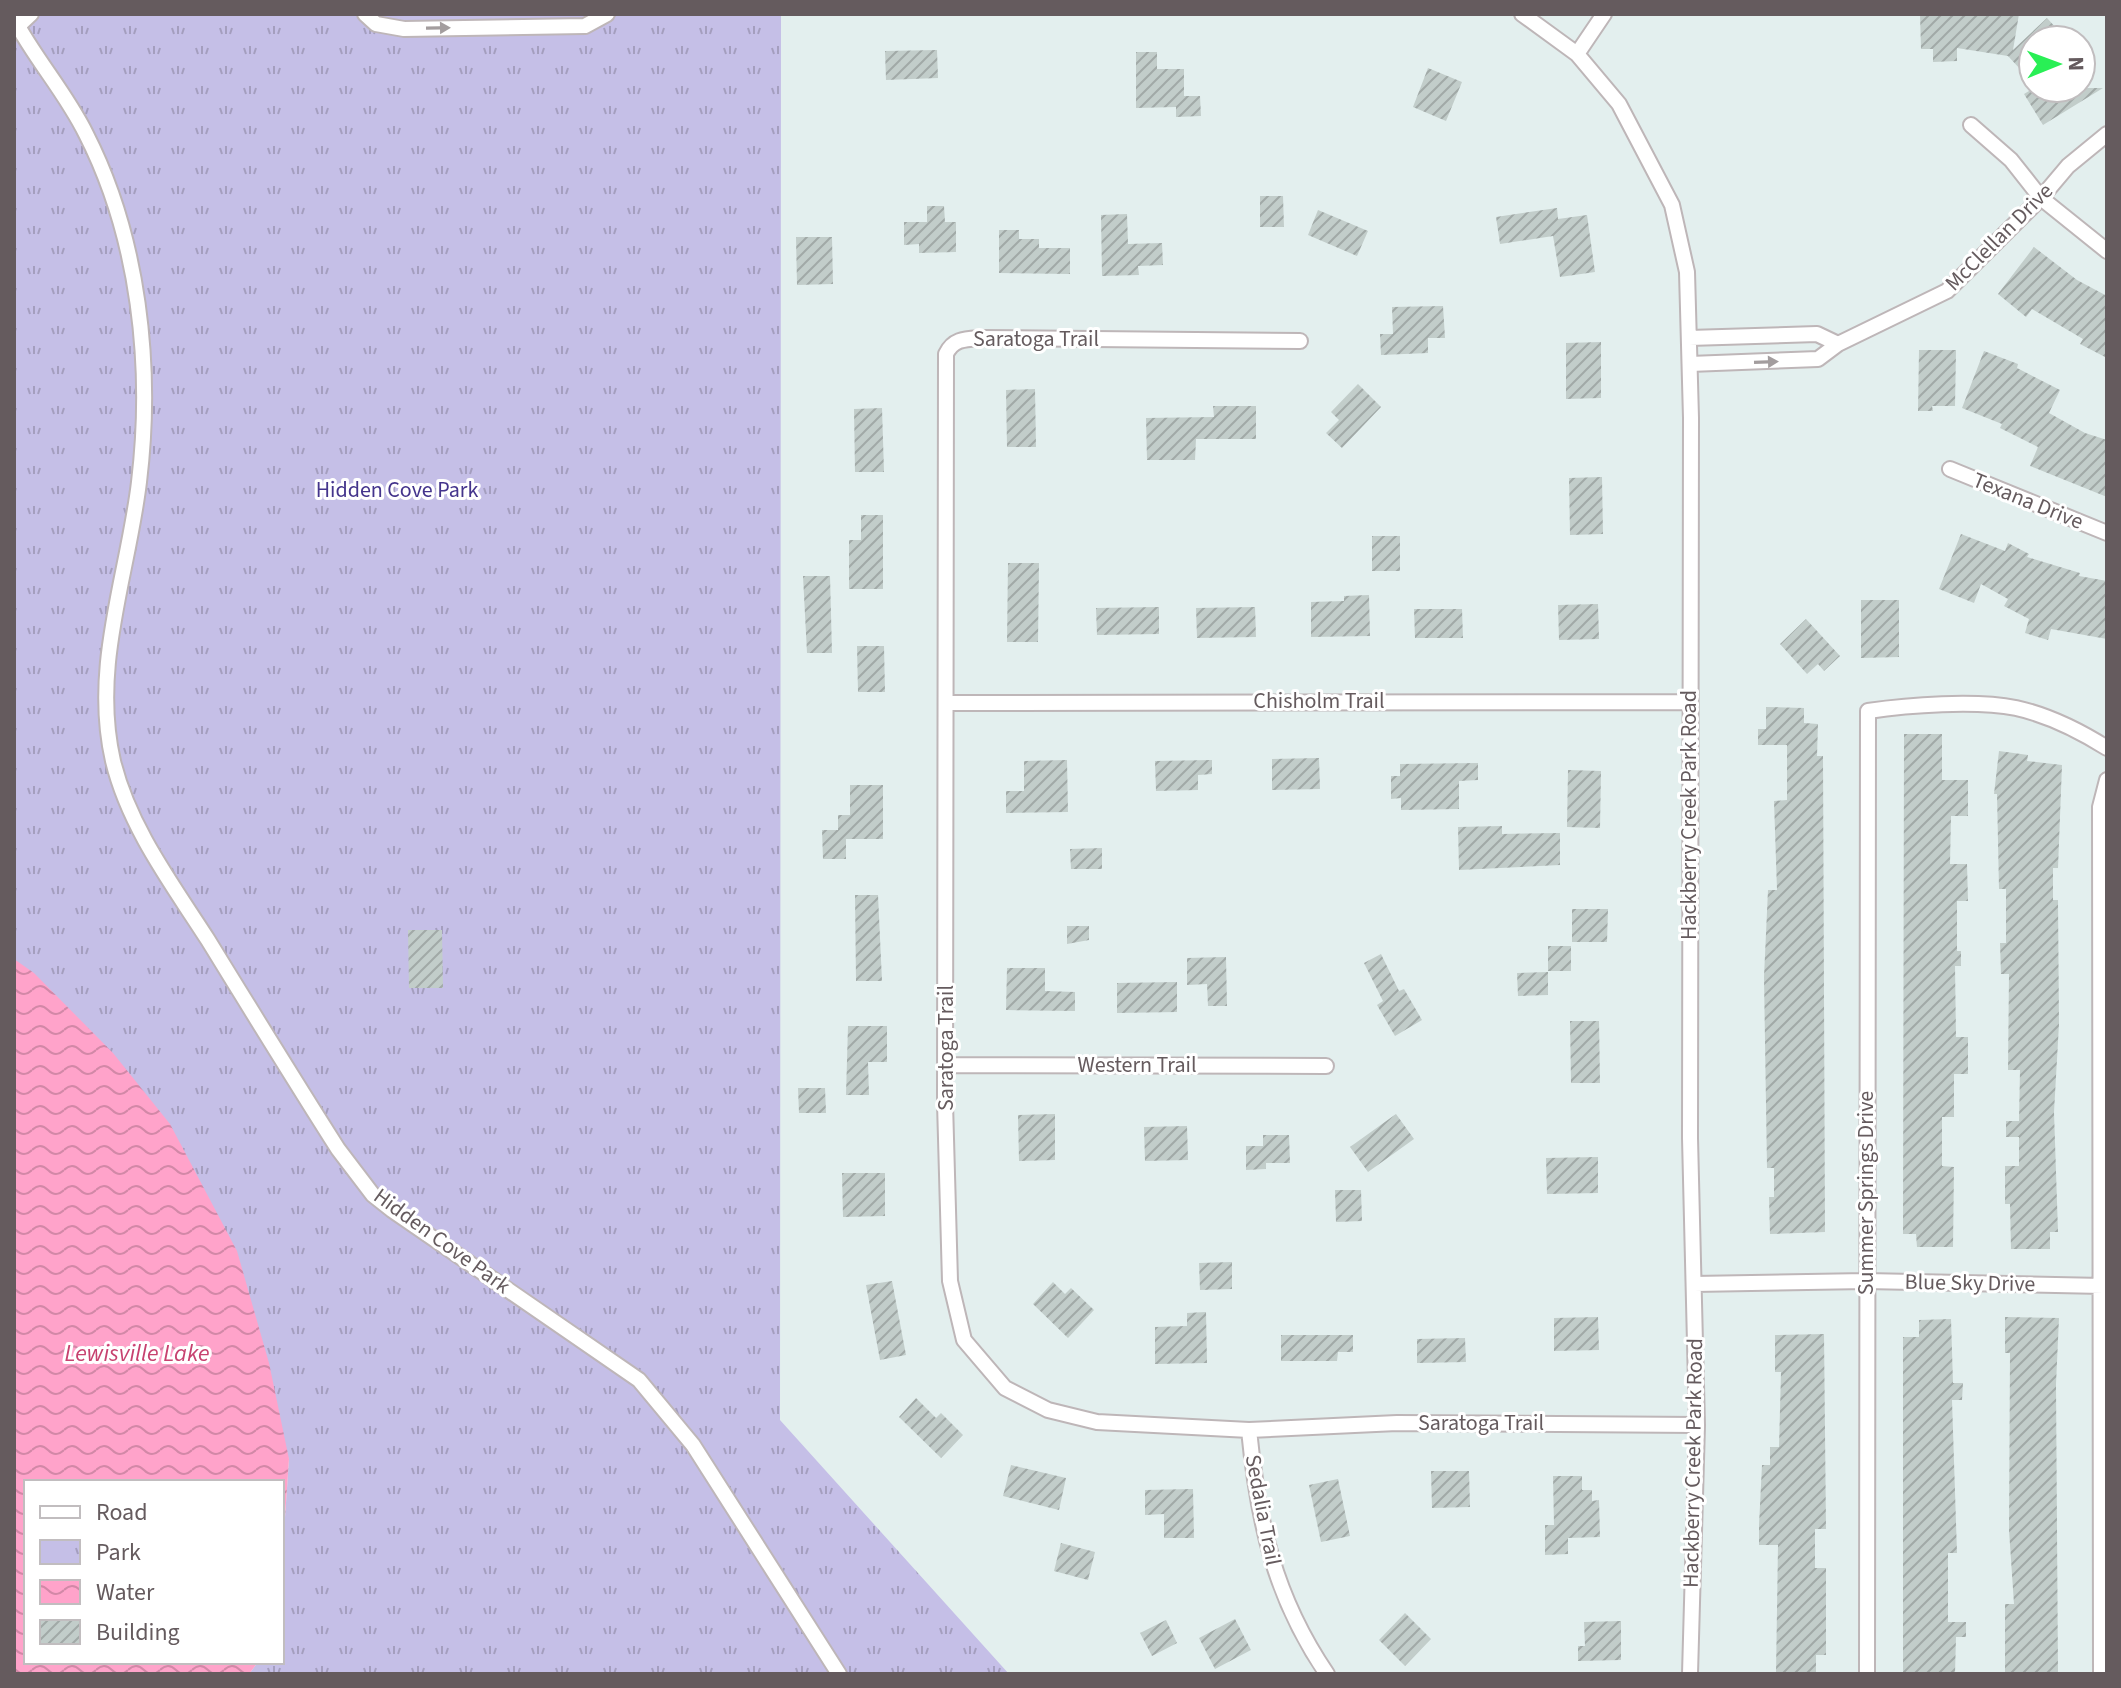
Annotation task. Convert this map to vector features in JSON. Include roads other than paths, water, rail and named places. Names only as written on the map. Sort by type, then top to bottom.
[{"type":"street","points":[[15,25],[31,14]]},
{"type":"street","points":[[365,14],[376,24],[404,29],[585,26],[607,14]]},
{"type":"street","name":"Hackberry Creek Park Road","points":[[1522,14],[1577,54],[1619,104],[1672,205],[1687,272],[1697,1425],[1690,1674]]},
{"type":"street","points":[[1577,54],[1604,14]]},
{"type":"street","name":"Hidden Cove Park","points":[[15,25],[86,134],[118,214],[138,304],[144,391],[140,481],[115,607],[104,697],[113,762],[124,795],[147,843],[338,1149],[373,1195],[639,1380],[693,1445],[839,1674]]},
{"type":"street","points":[[1971,125],[2011,160],[2041,198],[2107,251]]},
{"type":"street","name":"McClellan Drive","points":[[1690,364],[1818,359],[1838,344],[1947,291],[2041,198],[2068,166],[2107,134]]},
{"type":"street","points":[[1689,338],[1817,334],[1838,344]]},
{"type":"street","points":[[1797,335],[1798,360]]},
{"type":"street","name":"Saratoga Trail","points":[[1300,341],[980,338],[961,339],[950,345],[945,371],[950,1281],[964,1340],[1005,1388],[1048,1410],[1097,1422],[1249,1430],[1397,1423],[1697,1425]]},
{"type":"street","name":"Texana Drive","points":[[1950,469],[2107,533]]},
{"type":"street","name":"Chisholm Trail","points":[[948,703],[1689,702]]},
{"type":"street","name":"Summer Springs Drive","points":[[1867,1674],[1868,711],[1963,706],[2016,708],[2080,730],[2107,748]]},
{"type":"street","points":[[2101,1674],[2103,1286],[2100,807],[2107,780]]},
{"type":"street","name":"Western Trail","points":[[947,1065],[1326,1066]]},
{"type":"street","name":"Blue Sky Drive","points":[[1694,1284],[1866,1281],[2103,1286]]},
{"type":"street","name":"Sedalia Trail","points":[[1249,1430],[1268,1555],[1293,1618],[1327,1674]]},
{"type":"water","name":"Lewisville Lake","points":[[14,959],[34,973],[113,1053],[170,1124],[237,1251],[269,1363],[289,1459],[284,1532],[284,1480],[24,1480],[24,1664],[256,1664],[249,1674],[14,1674]]}]
